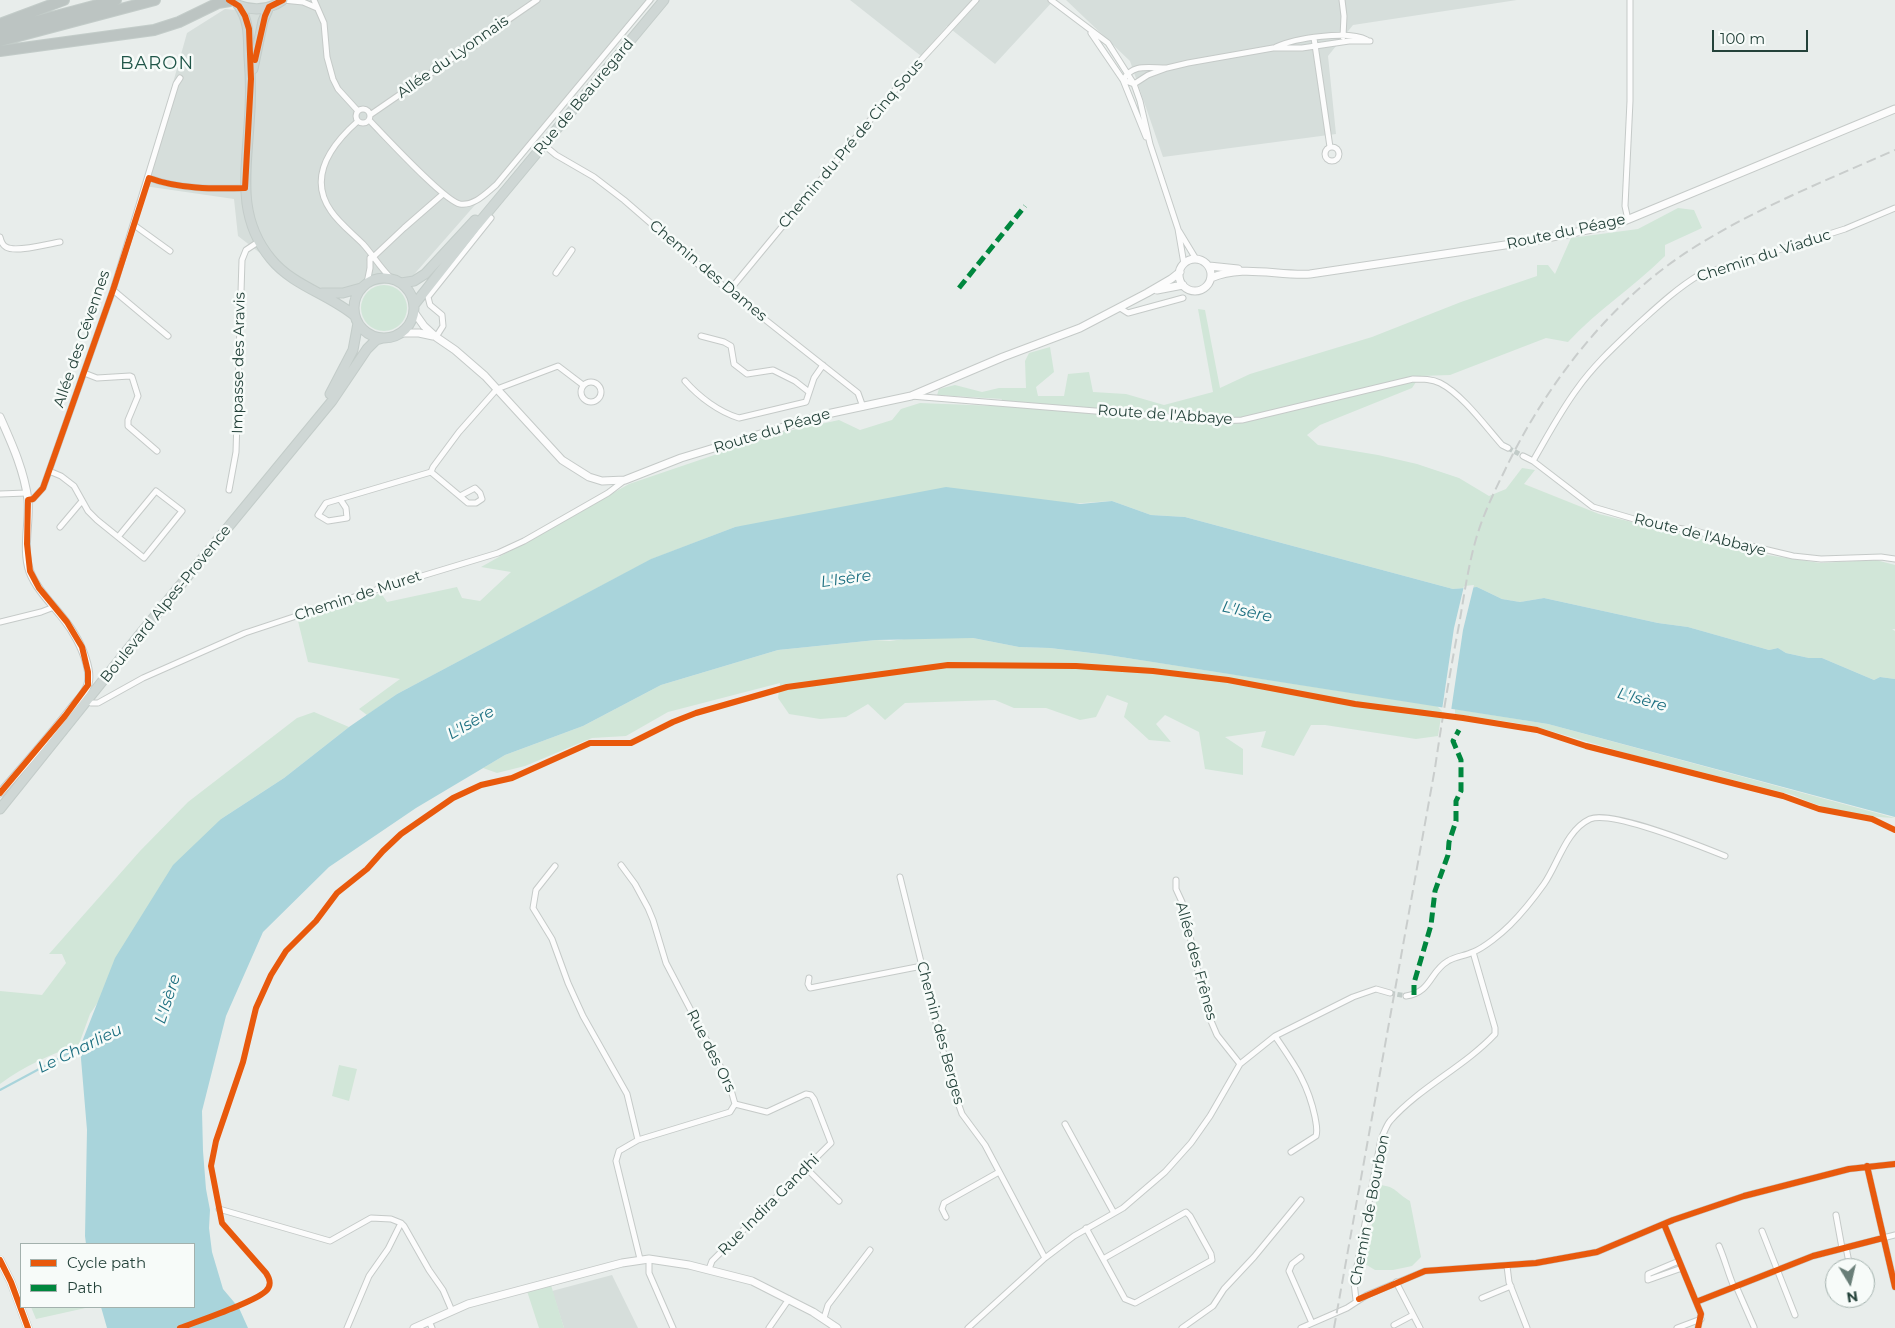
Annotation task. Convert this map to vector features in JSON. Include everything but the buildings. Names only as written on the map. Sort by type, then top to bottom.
[{"type":"highway","points":[[0,24],[64,0]]},
{"type":"highway","points":[[0,30],[116,0]]},
{"type":"highway","points":[[0,41],[155,0]]},
{"type":"highway","points":[[0,52],[154,30],[179,22],[218,3],[233,2]]},
{"type":"main road","points":[[233,2],[254,9],[269,7],[282,0]]},
{"type":"main road","name":"Rue de Beauregard","points":[[414,308],[504,192],[664,0]]},
{"type":"main road","points":[[233,2],[248,26],[251,79],[246,188],[248,212],[258,242],[289,277],[320,293],[357,319],[368,333],[383,338],[392,337],[400,333],[409,324],[414,308],[411,295],[397,281],[379,278],[364,286],[343,293],[320,293]]},
{"type":"main road","points":[[251,79],[260,32],[269,7]]},
{"type":"main road","name":"Rue de Beauregard","points":[[397,281],[414,281],[425,274],[461,233],[504,192]]},
{"type":"main road","points":[[357,319],[355,300],[364,286]]},
{"type":"main road","name":"Boulevard Alpes-Provence","points":[[314,422],[353,350],[357,319]]},
{"type":"main road","name":"Boulevard Alpes-Provence","points":[[0,810],[87,700],[332,401],[367,349],[376,340],[383,338]]},
{"type":"main road","points":[[0,1261],[11,1282],[20,1306]]},
{"type":"main road","points":[[21,1308],[28,1328]]},
{"type":"street","points":[[282,0],[303,2],[318,9]]},
{"type":"street","points":[[314,0],[324,23],[327,57],[332,79],[338,89],[358,111]]},
{"type":"street","name":"Allée du Lyonnais","points":[[369,117],[536,0]]},
{"type":"street","points":[[358,111],[364,109],[369,117],[443,194],[460,204],[473,203],[496,185],[650,0]]},
{"type":"street","name":"Chemin du Pré de Cinq Sous","points":[[729,291],[909,74],[976,0]]},
{"type":"street","points":[[1342,0],[1344,16],[1342,42]]},
{"type":"street","points":[[1628,220],[1625,206],[1630,101],[1630,0]]},
{"type":"street","points":[[1053,1],[1108,43],[1134,84],[1150,144]]},
{"type":"street","points":[[1088,28],[1123,80],[1150,144],[1178,229],[1184,264]]},
{"type":"street","points":[[1134,84],[1148,75],[1167,68],[1273,48],[1302,48],[1342,42],[1370,41],[1362,37],[1343,35],[1284,43],[1273,48]]},
{"type":"street","points":[[1314,38],[1330,147]]},
{"type":"street","points":[[1123,80],[1127,72],[1146,67],[1167,68]]},
{"type":"street","name":"Allée des Cévennes","points":[[27,496],[33,499],[43,488],[113,290],[176,84],[180,78]]},
{"type":"street","points":[[1123,80],[1134,84]]},
{"type":"street","name":"Route du Péage","points":[[1209,266],[1295,275],[1310,274],[1532,241],[1617,224],[1895,109]]},
{"type":"street","points":[[358,111],[356,116],[358,121]]},
{"type":"street","points":[[358,121],[364,123],[369,117]]},
{"type":"street","points":[[358,121],[343,135],[328,155],[322,169],[321,186],[324,198],[332,212],[368,250],[372,258],[397,281]]},
{"type":"street","name":"Chemin des Dames","points":[[544,146],[594,177],[624,200],[729,291],[858,393],[863,406]]},
{"type":"street","points":[[148,178],[162,183],[208,188],[246,188]]},
{"type":"street","points":[[364,286],[372,258],[443,194]]},
{"type":"street","name":"Chemin du Viaduc","points":[[1534,461],[1566,404],[1607,353],[1671,294],[1685,284],[1699,275],[1845,229],[1895,208]]},
{"type":"street","points":[[436,337],[443,326],[442,314],[430,305],[428,297],[491,218]]},
{"type":"street","points":[[134,225],[170,251]]},
{"type":"street","points":[[1178,229],[1196,258]]},
{"type":"street","points":[[0,237],[2,244],[6,248],[14,250],[60,242]]},
{"type":"street","name":"Impasse des Aravis","points":[[229,490],[236,452],[242,260],[246,250],[258,242]]},
{"type":"street","points":[[556,273],[572,250]]},
{"type":"street","points":[[1196,258],[1203,260],[1209,266],[1211,278],[1208,284],[1198,290],[1189,289],[1180,280],[1180,272],[1184,264],[1190,259],[1196,258]]},
{"type":"street","name":"Route du Péage","points":[[1211,278],[1220,274],[1248,271]]},
{"type":"street","name":"Route du Péage","points":[[414,308],[424,326],[472,364],[497,389],[549,448],[576,471],[602,481],[625,480],[681,458],[827,414],[910,396],[1003,356],[1080,328],[1147,293],[1172,279],[1180,272]]},
{"type":"street","name":"Route du Péage","points":[[1147,293],[1183,285]]},
{"type":"street","points":[[113,290],[168,336]]},
{"type":"street","points":[[1120,308],[1128,313],[1184,298]]},
{"type":"street","name":"Route du Péage","points":[[400,333],[419,333],[436,337]]},
{"type":"street","points":[[701,336],[724,342],[730,346],[734,364],[747,374],[773,370],[795,381],[809,392]]},
{"type":"street","points":[[685,382],[718,409],[739,418],[806,402],[814,378],[823,364]]},
{"type":"street","points":[[431,472],[460,432],[497,389],[558,366],[583,386]]},
{"type":"street","points":[[84,373],[97,378],[132,377],[138,396],[128,420],[128,426],[157,451]]},
{"type":"street","name":"Route de l'Abbaye","points":[[910,396],[1218,421],[1242,420],[1414,379],[1427,379],[1441,384],[1452,392],[1508,448]]},
{"type":"street","points":[[0,417],[20,462],[27,496],[27,544],[30,571],[39,588],[67,622],[82,647],[88,672],[88,685],[65,716],[0,794]]},
{"type":"street","name":"Route de l'Abbaye","points":[[1523,456],[1534,461],[1593,507],[1651,524],[1696,531],[1766,551],[1792,556],[1821,559],[1881,557],[1895,559]]},
{"type":"street","points":[[49,471],[74,486],[82,501],[97,520],[144,558],[182,511],[156,491],[118,536]]},
{"type":"street","points":[[431,472],[460,496]]},
{"type":"street","points":[[340,499],[346,508],[347,518],[328,521],[318,515],[326,503],[431,472]]},
{"type":"street","name":"Chemin de Muret","points":[[87,700],[91,703],[98,703],[143,678],[245,633],[369,592],[498,554],[608,493],[625,480]]},
{"type":"street","points":[[0,494],[27,496]]},
{"type":"street","points":[[60,528],[82,501]]},
{"type":"street","points":[[0,622],[41,612],[54,606]]},
{"type":"street","points":[[1406,996],[1422,991],[1447,962],[1464,954],[1474,952],[1502,933],[1544,884],[1568,840],[1590,819],[1612,819],[1641,826],[1725,856]]},
{"type":"street","name":"Rue des Ors","points":[[621,865],[648,908],[666,963],[729,1083],[736,1104],[730,1112],[638,1140],[619,1151],[616,1161],[640,1259]]},
{"type":"street","points":[[555,866],[536,890],[534,908],[552,939],[568,983],[583,1016],[627,1094],[638,1140]]},
{"type":"street","name":"Chemin des Berges","points":[[900,877],[951,1083],[962,1114],[984,1145],[1045,1258]]},
{"type":"street","name":"Allée des Frênes","points":[[1176,880],[1176,889],[1182,902],[1208,1014],[1217,1035],[1240,1064]]},
{"type":"street","name":"Chemin de Bourbon","points":[[1356,1300],[1354,1289],[1356,1273],[1381,1139],[1389,1122],[1431,1085],[1495,1034],[1474,952]]},
{"type":"street","points":[[809,978],[808,984],[810,988],[922,966]]},
{"type":"street","points":[[968,1328],[1045,1258],[1086,1228],[1123,1208],[1164,1172],[1190,1144],[1210,1116],[1240,1064],[1275,1036],[1353,997],[1376,990],[1390,993]]},
{"type":"street","points":[[1275,1036],[1301,1075],[1311,1096],[1318,1131],[1316,1136],[1291,1152]]},
{"type":"street","name":"Rue Indira Gandhi","points":[[709,1269],[712,1261],[831,1143],[811,1095],[806,1094],[768,1112],[736,1104]]},
{"type":"street","points":[[1065,1124],[1114,1213]]},
{"type":"street","points":[[1301,1328],[1346,1308],[1356,1300],[1425,1271],[1536,1263],[1597,1252],[1664,1224],[1744,1196],[1850,1169],[1895,1164]]},
{"type":"street","points":[[1867,1166],[1895,1287]]},
{"type":"street","points":[[806,1168],[839,1201]]},
{"type":"street","points":[[946,1217],[942,1209],[944,1204],[999,1172]]},
{"type":"street","points":[[1182,1328],[1213,1306],[1224,1289],[1254,1257],[1301,1200]]},
{"type":"street","points":[[219,1209],[330,1241],[371,1218],[391,1218],[404,1226],[443,1290],[452,1311]]},
{"type":"street","points":[[1086,1228],[1103,1259],[1126,1299],[1135,1303],[1212,1260],[1211,1254],[1186,1212],[1103,1259]]},
{"type":"street","points":[[1836,1215],[1847,1258]]},
{"type":"street","points":[[347,1328],[369,1276],[388,1249],[401,1223]]},
{"type":"street","points":[[1664,1224],[1696,1302],[1701,1319],[1698,1328]]},
{"type":"street","points":[[1762,1231],[1795,1316]]},
{"type":"street","points":[[1696,1302],[1813,1256],[1895,1235]]},
{"type":"street","points":[[1719,1246],[1727,1266],[1727,1271],[1754,1326]]},
{"type":"street","points":[[824,1318],[828,1305],[870,1250]]},
{"type":"street","points":[[1301,1257],[1292,1264],[1289,1271],[1311,1325]]},
{"type":"street","points":[[414,1328],[430,1324],[452,1311],[476,1302],[640,1259],[649,1259],[709,1269],[752,1281],[824,1318],[837,1328]]},
{"type":"street","points":[[649,1259],[649,1273],[673,1328]]},
{"type":"street","points":[[1680,1261],[1648,1274],[1648,1280],[1682,1268]]},
{"type":"street","points":[[1507,1266],[1511,1286],[1527,1328]]},
{"type":"street","points":[[1396,1282],[1420,1328]]},
{"type":"street","points":[[1482,1298],[1511,1286]]},
{"type":"street","points":[[769,1328],[789,1299]]},
{"type":"street","points":[[1394,1325],[1413,1315]]},
{"type":"street","points":[[1677,1328],[1701,1319]]},
{"type":"shaded area","points":[[302,0],[655,0],[410,279],[330,294],[278,267],[238,236],[234,199],[144,186],[187,33],[225,9],[271,13],[285,5]]},
{"type":"shaded area","points":[[850,0],[1054,0],[995,64],[947,26],[921,56]]},
{"type":"shaded area","points":[[1066,0],[1517,0],[1353,25],[1328,56],[1336,134],[1163,157],[1130,61]]},
{"type":"shaded area","points":[[612,1275],[638,1328],[564,1328],[552,1291]]},
{"type":"green space","points":[[1678,208],[1694,210],[1702,228],[1665,245],[1665,256],[1591,319],[1568,342],[1546,338],[1450,375],[1420,376],[1412,388],[1320,425],[1307,435],[1318,445],[1417,464],[1459,478],[1489,496],[1506,489],[1522,468],[1535,470],[1524,484],[1599,514],[1767,555],[1820,563],[1876,560],[1895,565],[1895,629],[1892,629],[1895,631],[1895,679],[1880,677],[1874,680],[1822,658],[1809,658],[1786,653],[1778,648],[1769,650],[1688,627],[1658,623],[1544,598],[1520,602],[1502,599],[1477,587],[1453,589],[1185,517],[1151,515],[1112,501],[735,527],[652,559],[397,694],[367,715],[359,709],[400,679],[308,662],[298,621],[381,593],[387,602],[457,587],[462,598],[480,601],[511,572],[481,567],[629,484],[779,433],[839,420],[860,430],[892,420],[901,409],[920,403],[997,406],[1002,399],[937,395],[939,389],[955,385],[982,392],[999,388],[1026,388],[1025,361],[1029,353],[1050,347],[1054,372],[1036,387],[1038,396],[1064,396],[1068,374],[1089,372],[1093,392],[1126,394],[1164,405],[1213,392],[1198,309],[1205,310],[1220,388],[1250,374],[1372,337],[1461,302],[1537,276],[1537,265],[1548,265],[1555,274],[1571,238],[1638,229]]},
{"type":"green space","points":[[379,285],[389,285],[403,295],[407,308],[403,321],[397,327],[389,331],[379,331],[365,321],[361,313],[361,303],[371,289]]},
{"type":"green space","points":[[911,638],[973,638],[1019,647],[1050,648],[1108,655],[1437,706],[1442,711],[1438,736],[1416,739],[1325,725],[1311,725],[1294,756],[1261,747],[1266,731],[1225,737],[1243,749],[1243,775],[1205,769],[1199,732],[1165,715],[1156,724],[1171,742],[1149,740],[1124,717],[1128,703],[1107,695],[1096,717],[1080,720],[1046,708],[1014,708],[995,700],[905,703],[885,720],[868,704],[846,717],[820,719],[789,714],[778,698],[780,683],[668,712],[626,736],[592,738],[525,766],[497,773],[483,768],[505,755],[583,726],[661,685],[778,650]]},
{"type":"green space","points":[[1455,709],[1548,724],[1895,818],[1869,816],[1830,809],[1793,795],[1629,754],[1544,729],[1455,714]]},
{"type":"green space","points":[[314,712],[349,727],[284,778],[221,819],[90,1014],[79,1044],[38,1061],[0,1084],[0,991],[42,995],[66,963],[62,954],[49,954],[140,851],[188,802],[297,718]]},
{"type":"green space","points":[[339,1065],[357,1069],[349,1101],[332,1096]]},
{"type":"green space","points":[[1379,1185],[1393,1188],[1410,1201],[1421,1257],[1412,1266],[1393,1270],[1375,1270],[1365,1264]]},
{"type":"green space","points":[[551,1285],[564,1328],[539,1328],[527,1291]]},
{"type":"green space","points":[[31,1308],[86,1308],[36,1319]]},
{"type":"water","name":"L'Isère","points":[[946,487],[1080,504],[1112,501],[1151,515],[1185,517],[1453,589],[1477,587],[1502,599],[1520,602],[1544,598],[1658,623],[1688,627],[1769,650],[1778,648],[1786,653],[1809,658],[1822,658],[1874,680],[1880,677],[1895,679],[1895,817],[1548,724],[1108,655],[1050,648],[1019,647],[973,638],[876,640],[778,650],[661,685],[583,726],[505,755],[416,808],[329,867],[263,932],[226,1016],[202,1111],[203,1151],[210,1210],[209,1228],[212,1252],[223,1289],[239,1308],[248,1328],[107,1328],[101,1308],[195,1308],[195,1243],[86,1243],[85,1236],[87,1130],[80,1047],[115,958],[173,865],[221,819],[284,778],[349,727],[397,694],[651,559],[735,527]]},
{"type":"pier","points":[[1474,585],[1463,630],[1451,711],[1442,710],[1454,628],[1464,586]]},
{"type":"waterway","name":"Le Charlieu","points":[[0,1090],[82,1046]]},
{"type":"tunnel","points":[[1508,448],[1523,456]]},
{"type":"tunnel","points":[[1390,993],[1406,996]]},
{"type":"railway","points":[[1334,1328],[1435,768],[1468,571],[1485,512],[1521,439],[1560,377],[1582,348],[1633,294],[1690,250],[1739,221],[1790,196],[1895,150]]},
{"type":"marked path","points":[[959,288],[1025,206]]},
{"type":"marked path","points":[[1414,995],[1414,983],[1431,925],[1435,891],[1448,855],[1449,842],[1456,821],[1456,801],[1461,791],[1461,760],[1453,741],[1459,730]]},
{"type":"cycle path","points":[[0,793],[65,716],[88,685],[88,672],[82,647],[67,622],[39,588],[30,571],[27,544],[28,500],[33,499],[43,488],[113,290],[149,178],[184,186],[245,188],[251,79],[249,29],[245,16],[239,6],[229,0]]},
{"type":"cycle path","points":[[255,60],[265,16],[269,7],[283,0]]},
{"type":"cycle path","points":[[180,1328],[250,1300],[266,1291],[270,1284],[266,1273],[222,1223],[211,1166],[216,1141],[243,1062],[256,1008],[271,975],[286,951],[316,921],[337,893],[367,869],[401,834],[453,798],[481,785],[512,778],[590,743],[631,743],[696,713],[787,687],[948,665],[1076,666],[1153,671],[1228,680],[1355,704],[1537,730],[1586,746],[1783,796],[1819,809],[1872,819],[1895,830]]},
{"type":"cycle path","points":[[1359,1299],[1425,1271],[1536,1263],[1597,1252],[1673,1220],[1744,1196],[1849,1169],[1895,1164]]},
{"type":"cycle path","points":[[1867,1166],[1895,1287]]},
{"type":"cycle path","points":[[1664,1224],[1701,1314],[1698,1328]]},
{"type":"cycle path","points":[[1696,1302],[1813,1256],[1883,1238]]},
{"type":"cycle path","points":[[0,1260],[20,1306]]},
{"type":"cycle path","points":[[21,1308],[28,1328]]},
{"type":"district","name":"BARON","points":[[157,64]]}]
